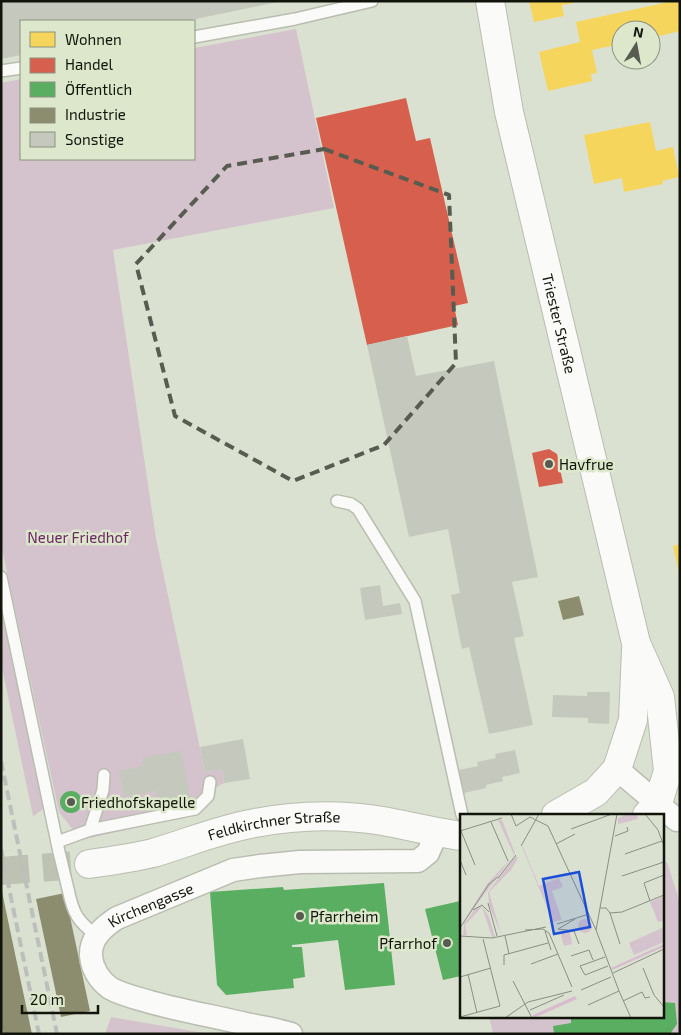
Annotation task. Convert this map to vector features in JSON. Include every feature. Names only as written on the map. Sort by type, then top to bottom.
[{"type":"street","name":"Triester Straße","points":[[490,1],[509,112],[636,643]]},
{"type":"street","points":[[558,814],[596,792],[617,768],[633,720],[636,643]]},
{"type":"street","points":[[636,643],[660,697],[668,771],[665,817]]},
{"type":"street","points":[[617,768],[662,814]]},
{"type":"street","name":"Feldkirchner Straße","points":[[90,864],[152,853],[228,829],[281,819],[328,816],[355,818],[382,821],[449,834]]},
{"type":"street","name":"Kirchengasse","points":[[291,1034],[167,1007],[125,995],[112,989],[96,973],[92,963],[91,952],[97,936],[107,924],[117,918],[233,870],[300,862],[418,861],[449,834]]},
{"type":"lane","points":[[195,37],[295,19],[372,1]]},
{"type":"lane","points":[[1,71],[20,68]]},
{"type":"lane","points":[[337,501],[351,504],[358,509],[415,601],[462,814]]},
{"type":"lane","points":[[1,577],[58,847],[74,913],[97,936]]},
{"type":"lane","points":[[90,830],[104,790],[104,776]]},
{"type":"lane","points":[[58,847],[90,830],[195,809],[208,796],[210,782]]},
{"type":"highlighted area","points":[[324,149],[449,195],[456,363],[384,445],[293,481],[175,416],[136,264],[227,166]]},
{"type":"green space","name":"Neuer Friedhof","points":[[296,29],[334,208],[113,250],[156,538],[205,772],[222,769],[224,783],[196,798],[198,814],[81,840],[59,812],[1,545],[1,83],[20,79],[20,160],[195,160],[195,48]]},
{"type":"green space","points":[[1,602],[44,805],[42,810],[33,816],[1,663]]},
{"type":"green space","points":[[667,862],[680,903],[680,1034],[493,1034],[489,1018],[664,1018],[664,863]]},
{"type":"green space","points":[[111,1017],[210,1034],[105,1034]]},
{"type":"building: Wohnen","points":[[529,1],[573,1],[574,3],[562,5],[564,16],[534,22]]},
{"type":"building: Wohnen","points":[[680,1],[680,31],[661,36],[661,20],[611,20],[611,46],[592,50],[597,73],[591,74],[592,81],[548,91],[539,52],[580,42],[576,22]]},
{"type":"building: Wohnen","points":[[650,122],[656,151],[673,147],[679,177],[662,181],[663,184],[624,192],[622,178],[594,184],[584,135]]},
{"type":"building: Wohnen","points":[[680,544],[680,572],[679,573],[673,546]]},
{"type":"building: Handel","points":[[406,98],[416,141],[430,138],[468,303],[454,306],[458,325],[367,345],[316,118]]},
{"type":"building: Handel","points":[[549,449],[557,454],[563,483],[539,487],[532,453]]},
{"type":"building: Öffentlich","name":"Friedhofskapelle","points":[[71,791],[79,794],[82,802],[79,810],[71,813],[63,810],[60,802],[63,794]]},
{"type":"building: Öffentlich","name":"Pfarrheim","points":[[384,883],[395,985],[345,990],[338,940],[292,945],[292,947],[302,947],[305,977],[293,979],[294,988],[226,995],[217,985],[210,892],[283,887],[284,890]]},
{"type":"building: Öffentlich","name":"Pfarrhof","points":[[460,901],[460,976],[443,980],[425,909]]},
{"type":"building: Öffentlich","points":[[664,1002],[675,1003],[677,1024],[670,1034],[554,1034],[553,1026],[571,1023],[571,1018],[664,1018]]},
{"type":"building: Industrie","points":[[579,596],[584,615],[563,620],[558,601]]},
{"type":"building: Industrie","points":[[1,892],[32,1034],[3,1034],[1,1026]]},
{"type":"building: Industrie","points":[[65,893],[90,1011],[61,1017],[36,899]]},
{"type":"building: Sonstige","points":[[1,1],[278,1],[191,20],[20,20],[20,55],[1,59]]},
{"type":"building: Sonstige","points":[[407,336],[416,376],[494,361],[538,577],[512,582],[524,636],[514,638],[533,725],[489,734],[469,647],[462,649],[451,595],[460,593],[448,529],[409,537],[367,345]]},
{"type":"building: Sonstige","points":[[380,585],[383,606],[400,603],[402,614],[365,620],[360,588]]},
{"type":"building: Sonstige","points":[[587,692],[610,692],[609,724],[588,723],[588,718],[552,717],[553,695],[587,696]]},
{"type":"building: Sonstige","points":[[243,739],[250,779],[224,783],[222,769],[205,772],[200,747]]},
{"type":"building: Sonstige","points":[[515,750],[520,773],[502,777],[503,781],[486,785],[486,788],[464,793],[459,770],[478,766],[477,762],[496,758],[495,754]]},
{"type":"building: Sonstige","points":[[181,751],[191,801],[159,807],[156,791],[124,797],[119,771],[143,766],[142,758]]},
{"type":"tunnel","points":[[1,871],[89,864]]},
{"type":"railway","points":[[1,761],[57,1034]]},
{"type":"railway","points":[[1,849],[39,1034]]},
{"type":"place","name":"Havfrue","points":[[549,464]]},
{"type":"place","name":"Friedhofskapelle","points":[[71,802]]},
{"type":"place","name":"Pfarrheim","points":[[300,916]]},
{"type":"place","name":"Pfarrhof","points":[[447,943]]}]
